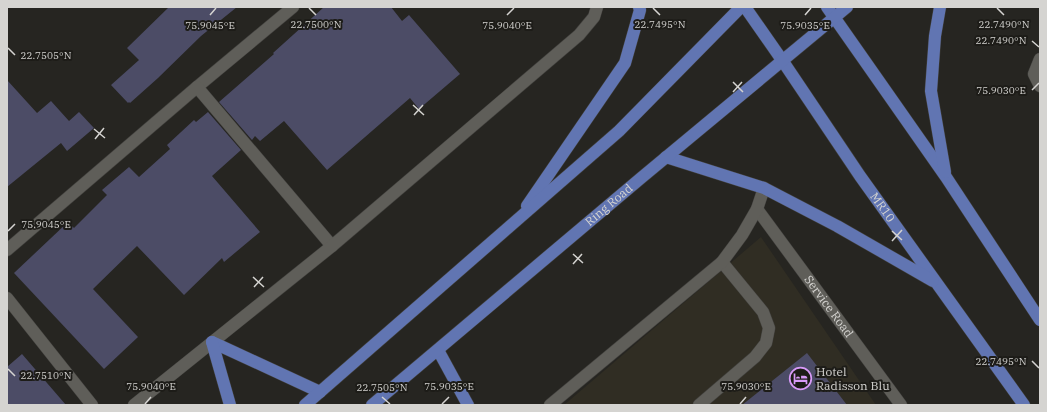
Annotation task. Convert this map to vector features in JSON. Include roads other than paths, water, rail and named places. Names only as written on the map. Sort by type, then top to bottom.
[{"type":"main road","points":[[517,220],[625,63],[640,10],[639,7]]},
{"type":"main road","points":[[305,405],[619,131],[741,7]]},
{"type":"main road","name":"MR10","points":[[745,7],[860,176],[1024,405]]},
{"type":"main road","points":[[827,7],[946,177],[1040,320]]},
{"type":"main road","name":"Ring Road","points":[[372,405],[666,157],[847,7]]},
{"type":"main road","points":[[940,7],[935,36],[931,91],[946,177]]},
{"type":"main road","points":[[666,157],[764,188],[838,226],[938,284]]},
{"type":"main road","points":[[212,342],[320,392]]},
{"type":"main road","points":[[212,342],[230,405]]},
{"type":"main road","points":[[438,350],[468,405]]},
{"type":"street","points":[[7,250],[293,7]]},
{"type":"street","points":[[134,405],[332,246],[579,35],[594,17],[597,7]]},
{"type":"street","points":[[1040,59],[1034,74],[1040,86]]},
{"type":"street","points":[[197,87],[332,246]]},
{"type":"street","points":[[550,405],[722,262],[742,235],[757,209],[764,188]]},
{"type":"street","name":"Service Road","points":[[757,209],[901,405]]},
{"type":"street","points":[[699,405],[755,357],[766,343],[769,328],[763,312],[722,262]]},
{"type":"street","points":[[7,298],[92,405]]},
{"type":"place","name":"Hotel Radisson Blu","points":[[801,379]]}]
